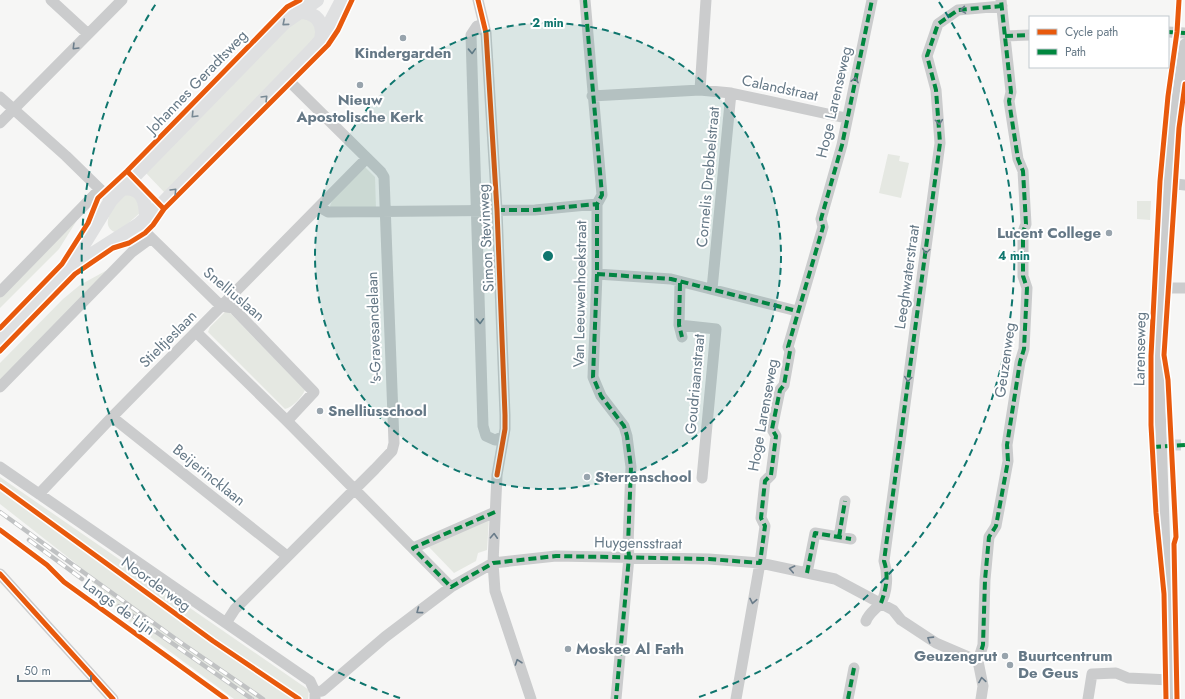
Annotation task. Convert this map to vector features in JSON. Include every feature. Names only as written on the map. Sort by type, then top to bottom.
[{"type":"main road","name":"Johannes Geradtsweg","points":[[0,338],[68,270],[82,249],[102,212],[121,189],[284,23],[317,0]]},
{"type":"main road","name":"Johannes Geradtsweg","points":[[68,270],[142,222],[286,78],[321,40],[342,0]]},
{"type":"main road","points":[[299,12],[311,14],[317,18],[322,25],[321,40]]},
{"type":"main road","points":[[121,189],[134,189],[140,194],[146,205],[142,222]]},
{"type":"main road","points":[[102,212],[102,223],[105,232],[112,236],[122,236]]},
{"type":"street","points":[[51,0],[88,34]]},
{"type":"street","points":[[0,123],[122,0]]},
{"type":"street","name":"Simon Stevinweg","points":[[478,0],[486,33],[497,210],[505,415],[505,429],[497,475],[493,563],[495,591],[531,699]]},
{"type":"street","name":"Van Leeuwenhoekstraat","points":[[585,0],[592,96],[602,195],[597,204],[597,274],[593,377],[601,396],[624,426],[627,436],[630,467],[629,557],[616,699]]},
{"type":"street","name":"Cornelis Drebbelstraat","points":[[706,0],[700,90],[731,93],[712,289]]},
{"type":"street","name":"Hoge Larenseweg","points":[[736,699],[765,526],[761,518],[765,481],[771,475],[776,436],[772,429],[780,390],[784,385],[790,351],[788,347],[797,311],[801,306],[823,227],[821,219],[842,145],[846,118],[872,0]]},
{"type":"street","name":"Geuzenweg","points":[[981,699],[983,686],[978,661],[983,645],[985,580],[989,537],[996,526],[1008,461],[1007,445],[1020,362],[1024,349],[1027,288],[1023,276],[1023,232],[1026,224],[1023,171],[1018,159],[1009,101],[1011,92],[1001,3]]},
{"type":"street","name":"Leeghwaterstraat","points":[[881,603],[885,591],[888,572],[884,561],[940,143],[936,90],[927,56],[938,24],[958,10],[1001,3]]},
{"type":"street","name":"Simon Stevinweg","points":[[486,33],[482,28],[477,26],[471,35],[483,426],[486,436],[494,440],[503,437]]},
{"type":"street","points":[[1169,32],[1185,33]]},
{"type":"street","points":[[1005,36],[1029,35]]},
{"type":"street","name":"Larenseweg","points":[[1170,699],[1158,365],[1161,288],[1168,183],[1177,98],[1185,44]]},
{"type":"street","name":"'s-Gravesandelaan","points":[[226,624],[235,609],[392,451],[394,443],[384,177],[381,172],[286,78]]},
{"type":"street","points":[[592,96],[700,90]]},
{"type":"street","name":"Calandstraat","points":[[731,93],[846,118]]},
{"type":"street","points":[[0,96],[111,200]]},
{"type":"street","name":"Stieltjeslaan","points":[[39,494],[112,417],[367,158]]},
{"type":"street","points":[[1168,183],[1185,184]]},
{"type":"street","points":[[0,292],[100,189]]},
{"type":"street","points":[[319,207],[328,212],[385,212],[535,210],[597,204]]},
{"type":"street","name":"Snelliuslaan","points":[[142,222],[151,238],[221,306],[233,308],[314,392],[287,421]]},
{"type":"street","points":[[0,387],[132,252],[151,238]]},
{"type":"street","points":[[597,274],[671,279],[680,283],[712,289],[797,311]]},
{"type":"street","name":"Goudriaanstraat","points":[[680,283],[680,325],[682,337]]},
{"type":"street","points":[[1161,288],[1185,288]]},
{"type":"street","name":"Goudriaanstraat","points":[[680,325],[716,329],[702,478]]},
{"type":"street","points":[[196,332],[287,421],[451,587]]},
{"type":"street","name":"Beijerincklaan","points":[[112,417],[287,556]]},
{"type":"street","name":"Noorderweg","points":[[0,467],[310,681],[315,695]]},
{"type":"street","points":[[839,537],[845,501]]},
{"type":"street","points":[[414,548],[495,512]]},
{"type":"street","points":[[807,573],[814,533],[851,539]]},
{"type":"street","name":"Huygensstraat","points":[[315,695],[322,691],[385,637],[451,587],[493,563],[556,556],[760,562],[835,579],[893,610],[901,620],[936,643],[978,661]]},
{"type":"street","points":[[0,574],[113,699]]},
{"type":"street","points":[[0,591],[9,584]]},
{"type":"street","points":[[866,621],[869,614],[881,603]]},
{"type":"street","points":[[848,699],[854,668]]},
{"type":"street","points":[[1088,699],[1092,674],[1116,673],[1128,678],[1170,680]]},
{"type":"shaded area","points":[[303,16],[318,26],[314,44],[165,193],[144,171],[292,21]]},
{"type":"shaded area","points":[[888,154],[900,156],[899,161],[909,163],[901,198],[879,193]]},
{"type":"shaded area","points":[[365,167],[375,177],[376,209],[331,209],[330,206],[332,201]]},
{"type":"shaded area","points":[[134,193],[141,212],[117,233],[111,230],[108,226],[109,216],[119,196]]},
{"type":"shaded area","points":[[1137,201],[1151,201],[1150,220],[1137,219]]},
{"type":"shaded area","points":[[79,217],[59,249],[0,308],[0,297]]},
{"type":"shaded area","points":[[109,269],[0,382],[0,363],[63,299],[80,285]]},
{"type":"shaded area","points":[[226,311],[230,313],[305,390],[302,396],[294,404],[285,409],[208,332],[210,327]]},
{"type":"shaded area","points":[[0,477],[309,690],[308,699],[234,699],[126,619],[74,562],[0,504]]},
{"type":"shaded area","points":[[489,518],[487,550],[478,553],[476,561],[454,573],[428,546]]},
{"type":"tunnel","points":[[1170,445],[1185,445]]},
{"type":"railway","points":[[0,512],[180,642],[263,699]]},
{"type":"railway","points":[[29,540],[82,579]]},
{"type":"railway","points":[[119,606],[252,699]]},
{"type":"marked path","points":[[585,0],[602,195],[597,204],[597,274],[593,377],[601,396],[624,426],[627,436],[631,467],[628,545],[629,557],[616,699]]},
{"type":"marked path","points":[[495,512],[413,548],[451,587],[493,563],[556,556],[709,559],[760,563],[765,526],[761,518],[765,481],[771,475],[776,436],[772,429],[780,390],[784,385],[790,351],[788,347],[823,227],[821,219],[842,145],[872,0]]},
{"type":"marked path","points":[[978,661],[983,645],[985,580],[989,537],[996,526],[1008,461],[1007,445],[1020,362],[1024,349],[1027,288],[1023,276],[1023,232],[1026,224],[1023,171],[1018,159],[1009,101],[1011,92],[1001,0]]},
{"type":"marked path","points":[[881,603],[886,582],[886,567],[884,561],[940,143],[936,90],[927,56],[938,24],[958,10],[1002,6]]},
{"type":"marked path","points":[[1169,32],[1185,33]]},
{"type":"marked path","points":[[1005,36],[1029,35]]},
{"type":"marked path","points":[[497,210],[535,210],[597,204]]},
{"type":"marked path","points":[[597,274],[671,279],[797,311]]},
{"type":"marked path","points":[[680,283],[679,325],[682,337]]},
{"type":"marked path","points":[[1153,447],[1185,445]]},
{"type":"marked path","points":[[839,537],[845,501]]},
{"type":"marked path","points":[[807,573],[815,533],[851,539]]},
{"type":"marked path","points":[[848,699],[854,668]]},
{"type":"cycle path","points":[[0,328],[62,264],[88,223],[98,198],[127,171],[287,7],[300,0]]},
{"type":"cycle path","points":[[0,351],[75,274],[113,248],[129,243],[145,233],[153,225],[164,209],[328,45],[338,30],[352,0]]},
{"type":"cycle path","points":[[478,0],[486,33],[497,210],[505,415],[505,429],[497,475]]},
{"type":"cycle path","points":[[1166,699],[1164,594],[1156,513],[1151,425],[1151,356],[1160,181],[1168,96],[1177,32],[1179,0]]},
{"type":"cycle path","points":[[1177,699],[1174,544],[1176,537],[1168,380],[1164,355],[1179,128],[1185,84]]},
{"type":"cycle path","points":[[127,171],[164,209]]},
{"type":"cycle path","points":[[0,486],[213,641],[299,699]]},
{"type":"cycle path","name":"Langs de Lijn","points":[[0,530],[47,565],[64,582],[226,699]]},
{"type":"cycle path","points":[[0,574],[113,699]]},
{"type":"place","name":"Kindergarden","points":[[403,38]]},
{"type":"place","name":"Nieuw Apostolische Kerk","points":[[360,85]]},
{"type":"place","name":"Lucent College","points":[[1109,233]]},
{"type":"place","name":"Snelliusschool","points":[[320,411]]},
{"type":"place","name":"Sterrenschool","points":[[587,477]]},
{"type":"place","name":"Moskee Al Fath","points":[[568,649]]},
{"type":"place","name":"Geuzengrut","points":[[1005,656]]},
{"type":"place","name":"Buurtcentrum De Geus","points":[[1010,665]]}]
